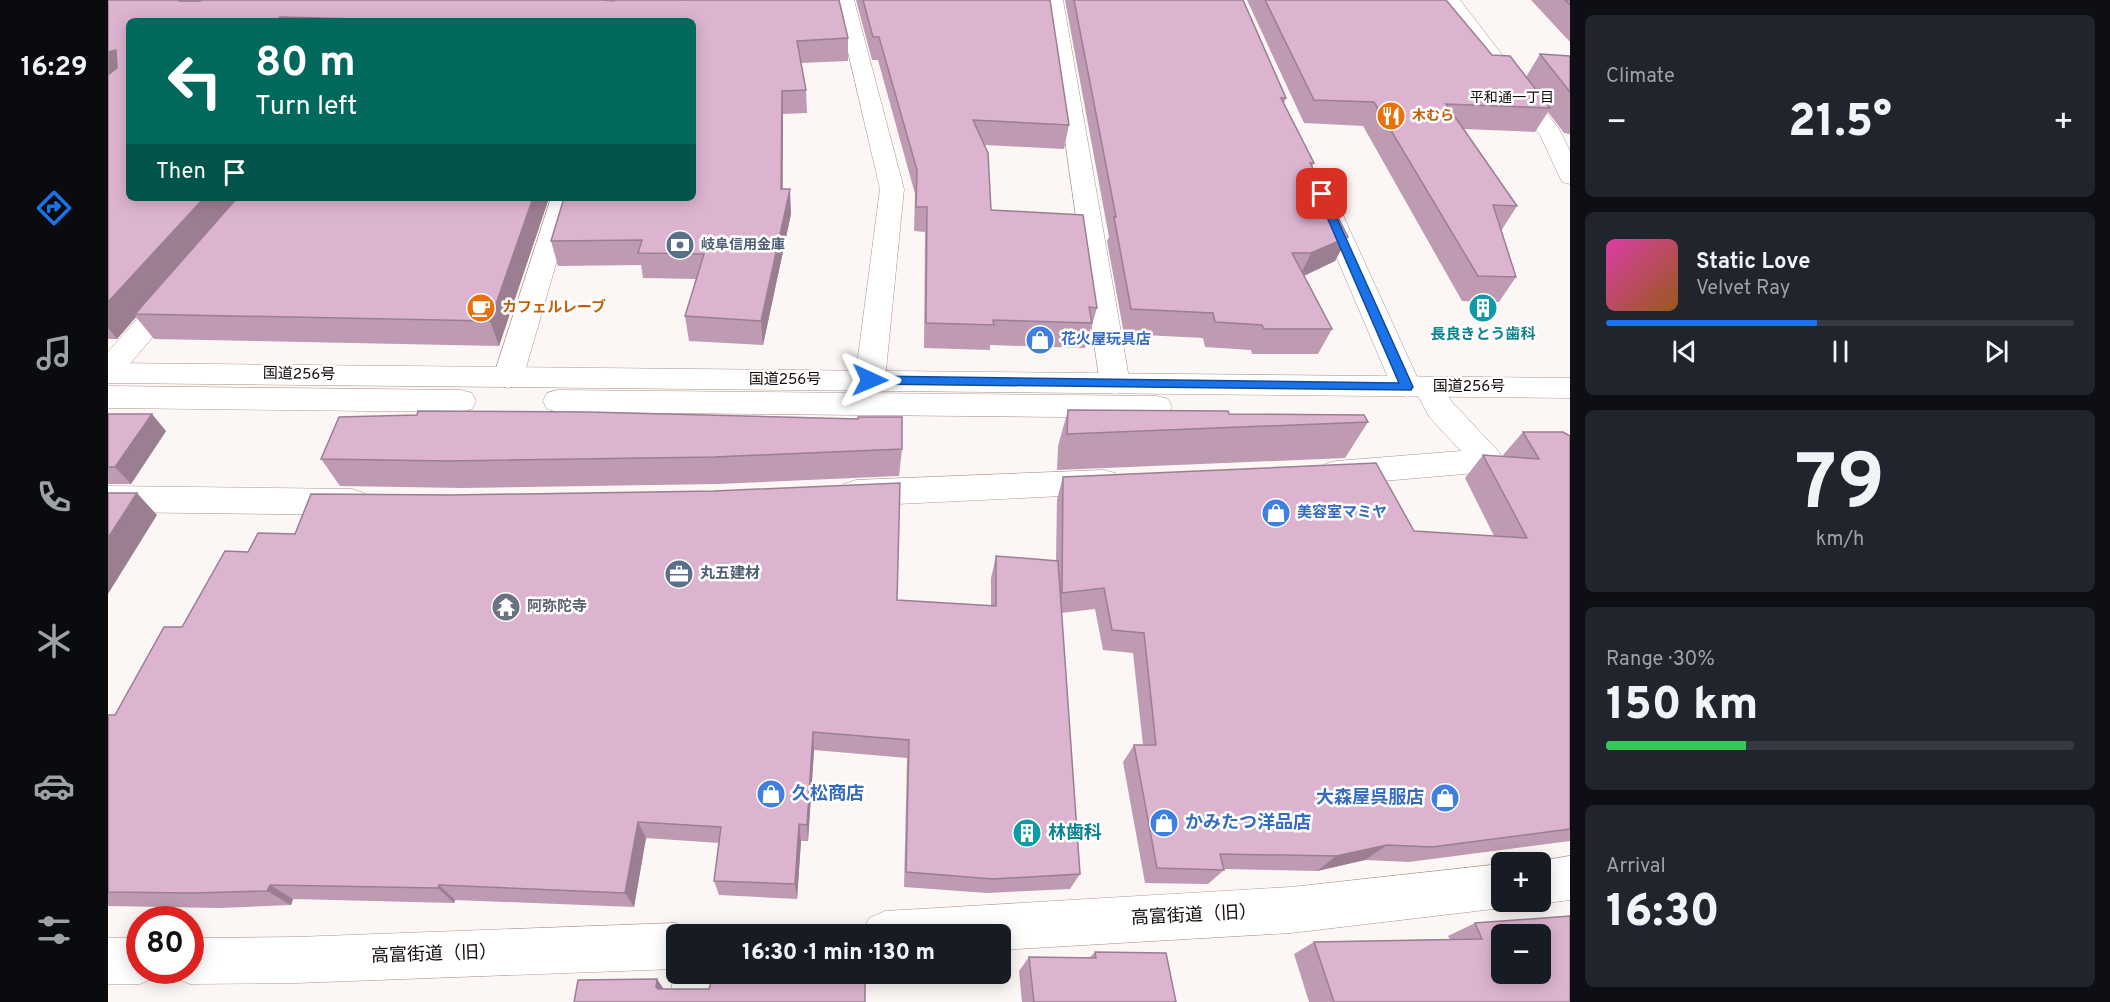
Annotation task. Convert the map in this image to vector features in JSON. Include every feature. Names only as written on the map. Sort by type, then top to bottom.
[{"type":"main road","points":[[845,0],[892,189],[870,380]]},
{"type":"main road","points":[[1054,0],[1115,384]]},
{"type":"main road","points":[[1451,0],[1551,134],[1570,177]]},
{"type":"main road","points":[[1303,474],[1387,470],[1488,460],[1425,395],[1317,183]]},
{"type":"main road","points":[[508,378],[562,201]]},
{"type":"main road","points":[[108,372],[186,280]]},
{"type":"main road","name":"国道256号","points":[[108,372],[1115,384],[1425,395],[1570,411]]},
{"type":"main road","name":"国道256号","points":[[108,397],[1425,395],[1570,388]]},
{"type":"main road","points":[[825,494],[1136,481]]},
{"type":"main road","points":[[108,499],[381,502]]},
{"type":"main road","points":[[1551,881],[1570,878]]},
{"type":"main road","name":"高富街道（旧）","points":[[1011,927],[1291,910],[1491,887]]},
{"type":"main road","name":"高富街道（旧）","points":[[204,961],[296,960],[666,946]]},
{"type":"main road","points":[[108,961],[126,961]]},
{"type":"main road","points":[[693,1002],[695,984]]},
{"type":"building","points":[[108,0],[839,0],[848,38],[797,41],[806,90],[782,91],[781,189],[790,189],[761,321],[685,316],[704,254],[638,253],[642,240],[551,241],[563,201],[696,201],[696,18],[126,18],[126,201],[201,201],[108,302],[108,75],[117,68],[116,50],[108,52]]},
{"type":"building","points":[[863,0],[1050,0],[1069,125],[973,120],[988,153],[991,210],[1083,215],[1097,308],[1089,307],[1092,323],[993,320],[994,325],[926,323],[927,207],[916,207],[917,170],[879,37],[873,37]]},
{"type":"building","points":[[1074,0],[1243,0],[1286,98],[1281,98],[1314,163],[1310,163],[1348,237],[1311,253],[1292,253],[1332,329],[1264,329],[1262,325],[1215,322],[1213,313],[1131,309],[1114,217],[1116,217]]},
{"type":"building","points":[[1265,0],[1446,0],[1492,55],[1510,56],[1550,108],[1446,104],[1517,206],[1493,205],[1516,277],[1478,276],[1374,102],[1314,100]]},
{"type":"building","points":[[1540,54],[1570,56],[1570,92]]},
{"type":"building","points":[[234,201],[532,201],[490,321],[135,314]]},
{"type":"building","points":[[1068,410],[1364,415],[1368,422],[1067,434]]},
{"type":"building","points":[[418,411],[588,412],[858,419],[858,417],[902,417],[902,449],[714,457],[449,461],[321,459],[339,417],[417,415]]},
{"type":"building","points":[[108,414],[152,414],[115,467],[108,467]]},
{"type":"building","points":[[1523,432],[1563,432],[1570,436],[1570,829],[1432,847],[1387,845],[1336,856],[1220,854],[1224,870],[1157,868],[1134,745],[1156,745],[1144,633],[1112,630],[1104,588],[1062,593],[1063,477],[1376,463],[1414,531],[1527,538],[1483,455],[1539,459]]},
{"type":"building","points":[[900,483],[897,600],[996,606],[996,556],[1058,561],[1080,874],[993,879],[906,872],[909,740],[813,732],[807,825],[799,824],[795,884],[714,881],[721,827],[638,822],[625,893],[439,885],[438,888],[270,885],[267,891],[108,892],[108,715],[115,715],[164,627],[182,627],[225,551],[248,552],[258,533],[295,534],[311,494],[451,495],[714,491]]},
{"type":"building","points":[[108,493],[137,493],[108,538]]},
{"type":"building","points":[[1570,916],[1570,1002],[1334,1002],[1314,942],[1482,939],[1475,923]]},
{"type":"building","points":[[1095,952],[1166,953],[1176,1002],[1034,1002],[1029,957],[1096,958]]},
{"type":"building","points":[[657,979],[658,989],[709,989],[710,984],[865,984],[865,1002],[574,1002],[578,980]]},
{"type":"place","name":"木むら","points":[[1391,116]]},
{"type":"place","name":"岐阜信用金庫","points":[[680,245]]},
{"type":"place","name":"カフェルレーブ","points":[[481,308]]},
{"type":"place","name":"長良きとう歯科","points":[[1483,308]]},
{"type":"place","name":"花火屋玩具店","points":[[1040,340]]},
{"type":"place","name":"美容室マミヤ","points":[[1276,513]]},
{"type":"place","name":"丸五建材","points":[[679,574]]},
{"type":"place","name":"阿弥陀寺","points":[[506,607]]},
{"type":"place","name":"久松商店","points":[[771,794]]},
{"type":"place","name":"大森屋呉服店","points":[[1445,798]]},
{"type":"place","name":"かみたつ洋品店","points":[[1164,823]]},
{"type":"place","name":"林歯科","points":[[1027,833]]},
{"type":"district","name":"平和通一丁目","points":[[1512,98]]},
{"type":"route","points":[[870,380],[1407,387],[1322,194]]}]
